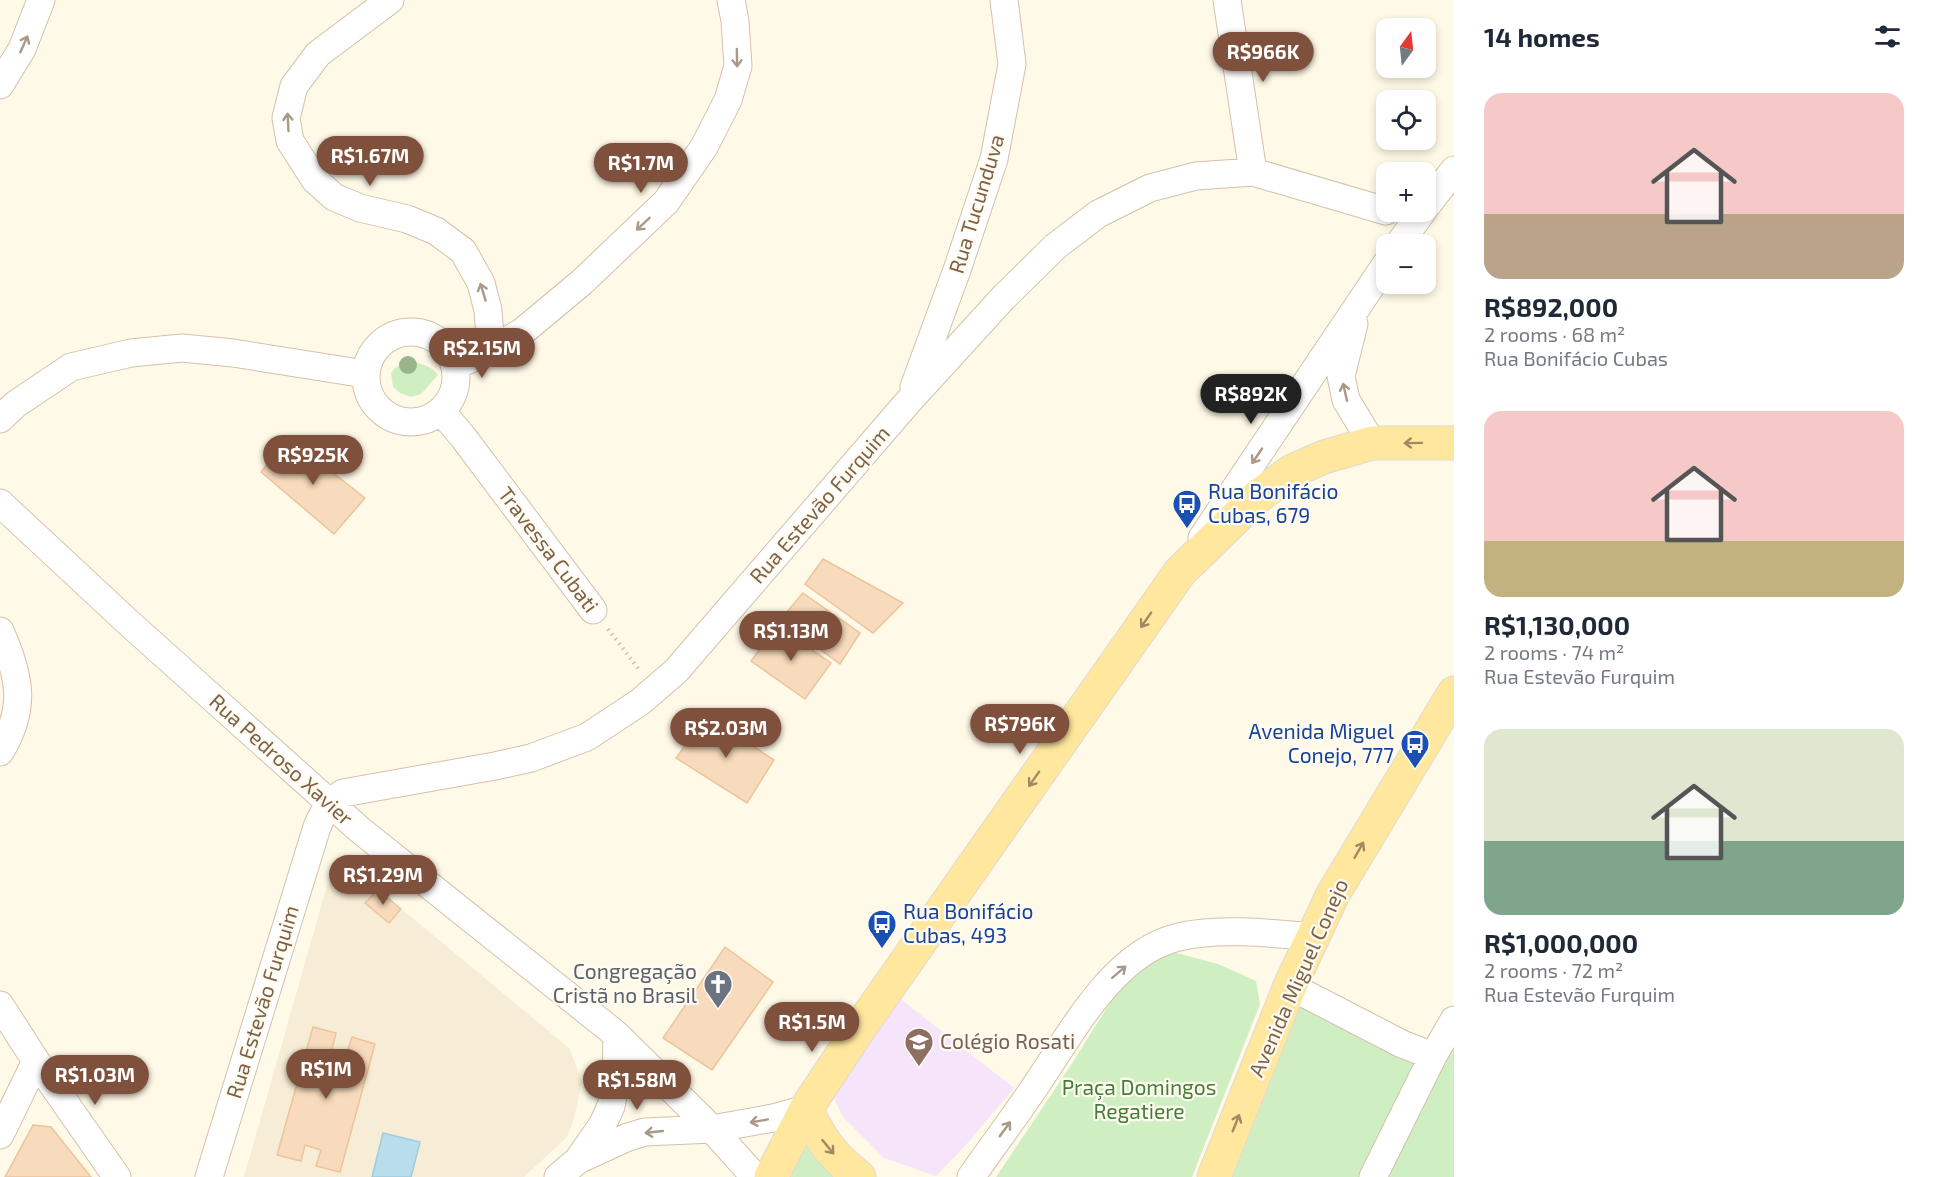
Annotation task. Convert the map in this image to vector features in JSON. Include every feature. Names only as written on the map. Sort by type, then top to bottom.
[{"type":"main road","points":[[771,1177],[806,1109],[868,1016],[1180,572],[1257,497],[1292,471],[1324,457],[1372,443],[1454,443]]},
{"type":"main road","name":"Avenida Miguel Conejo","points":[[1214,1177],[1290,987],[1333,894],[1454,693]]},
{"type":"main road","points":[[806,1109],[819,1136],[839,1161],[859,1177]]},
{"type":"street","points":[[0,85],[22,49],[41,0]]},
{"type":"street","points":[[390,0],[318,54],[294,86],[286,118],[290,141],[315,180],[334,197],[360,208],[417,223],[436,231],[463,251],[481,283],[488,310],[491,350]]},
{"type":"street","points":[[455,366],[491,350],[522,332],[582,282],[666,202],[704,147],[728,100],[738,66],[731,0]]},
{"type":"street","name":"Rua Tucunduva","points":[[908,402],[957,270],[994,159],[1012,64],[1004,0]]},
{"type":"street","points":[[1227,0],[1253,172]]},
{"type":"street","points":[[1436,194],[1454,170]]},
{"type":"street","name":"Rua Estevão Furquim","points":[[209,1177],[317,827],[330,802],[343,793],[531,758],[588,737],[640,702],[676,671],[908,402],[1004,297],[1056,246],[1098,214],[1150,188],[1196,177],[1253,172],[1376,208]]},
{"type":"street","points":[[1180,572],[1376,279]]},
{"type":"street","points":[[1360,303],[1341,376],[1346,400],[1372,443]]},
{"type":"street","points":[[419,332],[442,344],[455,366],[454,390],[441,411],[422,421],[401,421],[382,412],[369,396],[365,374],[374,350],[393,335],[419,332]]},
{"type":"street","points":[[0,419],[16,404],[71,367],[131,353],[182,348],[233,352],[365,374]]},
{"type":"street","name":"Travessa Cubati","points":[[441,411],[593,610]]},
{"type":"street","name":"Rua Pedroso Xavier","points":[[0,502],[130,624],[360,830],[617,1035],[712,1129],[755,1177]]},
{"type":"street","points":[[0,631],[14,662],[19,692],[15,720],[0,752]]},
{"type":"street","points":[[971,1177],[1106,984],[1139,954],[1174,938],[1208,932],[1312,937]]},
{"type":"street","points":[[1290,987],[1402,1044],[1433,1056]]},
{"type":"street","points":[[0,1005],[117,1177]]},
{"type":"street","points":[[1373,1177],[1433,1056],[1454,1020]]},
{"type":"street","points":[[568,1169],[603,1124],[611,1106],[616,1083],[617,1035]]},
{"type":"street","points":[[0,1135],[36,1061]]},
{"type":"street","points":[[568,1169],[628,1137],[645,1132],[712,1129],[773,1118],[806,1109]]},
{"type":"path","name":"Travessa Cubati","points":[[593,610],[654,690]]},
{"type":"shaded area","points":[[341,871],[358,873],[569,1048],[582,1081],[574,1118],[567,1137],[524,1177],[244,1177],[327,886]]},
{"type":"shaded area","name":"Colégio Rosati","points":[[898,997],[1014,1088],[936,1176],[884,1158],[843,1117],[833,1097]]},
{"type":"green space","points":[[412,362],[433,369],[438,375],[421,394],[411,397],[400,393],[393,387],[391,373],[400,365]]},
{"type":"green space","name":"Praça Domingos Regatiere","points":[[1165,950],[1218,964],[1256,981],[1260,1004],[1192,1177],[996,1177],[1123,982]]},
{"type":"green space","name":"Praça Domingos Regatiere","points":[[1290,986],[1433,1056],[1454,1020],[1454,1177],[1214,1177]]},
{"type":"green space","points":[[806,1124],[844,1177],[781,1177]]},
{"type":"water","points":[[383,1133],[420,1142],[411,1177],[372,1177]]},
{"type":"building","points":[[289,438],[365,498],[334,534],[261,472]]},
{"type":"building","points":[[823,559],[903,603],[873,633],[805,584]]},
{"type":"building","points":[[803,593],[860,633],[840,664],[780,620]]},
{"type":"building","points":[[777,626],[831,663],[805,699],[751,661]]},
{"type":"building","points":[[707,716],[774,760],[747,803],[676,758]]},
{"type":"building","points":[[378,890],[401,909],[389,923],[365,903]]},
{"type":"building","name":"Congregação Cristã no Brasil","points":[[725,947],[773,982],[712,1070],[663,1038]]},
{"type":"building","points":[[313,1027],[336,1033],[332,1049],[347,1053],[352,1037],[375,1044],[340,1172],[316,1166],[321,1150],[305,1145],[301,1161],[277,1155]]},
{"type":"building","points":[[33,1125],[51,1127],[91,1177],[5,1177]]},
{"type":"place","name":"Rua Bonifácio Cubas, 679","points":[[1187,530]]},
{"type":"place","name":"Avenida Miguel Conejo, 777","points":[[1415,770]]},
{"type":"place","name":"Rua Bonifácio Cubas, 493","points":[[882,950]]},
{"type":"place","name":"Congregação Cristã no Brasil","points":[[718,1010]]},
{"type":"place","name":"Colégio Rosati","points":[[919,1068]]}]
